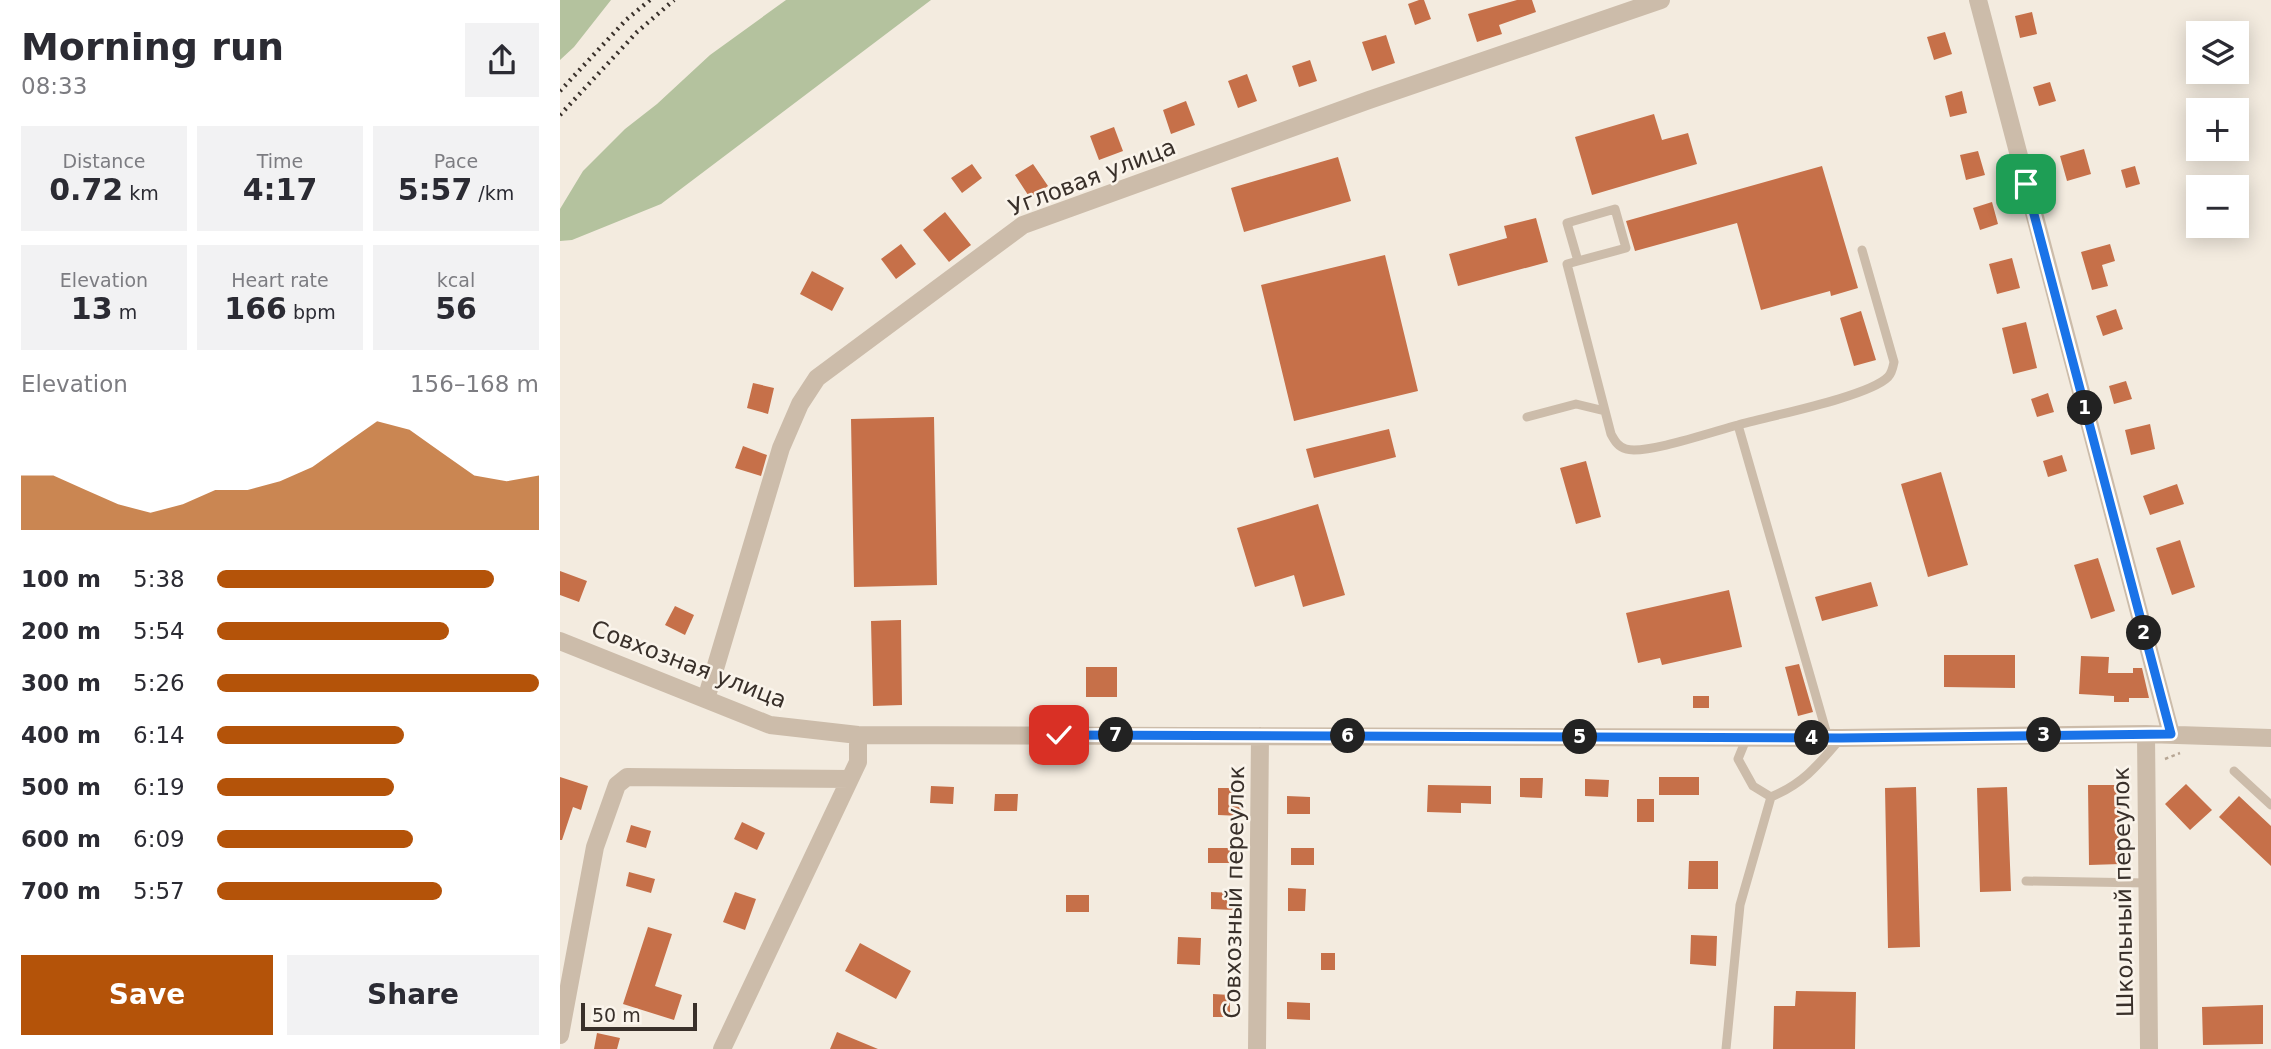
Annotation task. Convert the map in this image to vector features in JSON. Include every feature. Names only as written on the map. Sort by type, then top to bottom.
[{"type":"street","name":"Угловая улица","points":[[706,699],[781,448],[800,404],[817,378],[1023,225],[1369,100],[1661,0]]},
{"type":"street","points":[[1978,0],[2171,734]]},
{"type":"street","name":"Совхозная улица","points":[[560,641],[770,725],[858,735],[1835,738],[2171,734],[2271,738]]},
{"type":"street","name":"Школьный переулок","points":[[2146,734],[2149,1049]]},
{"type":"street","points":[[722,1049],[858,762],[858,735]]},
{"type":"street","name":"Совхозный переулок","points":[[1257,1049],[1260,736]]},
{"type":"street","points":[[560,1035],[595,847],[617,785],[626,777],[850,779]]},
{"type":"lane","points":[[1578,261],[1567,223],[1615,209],[1626,248],[1567,264],[1605,411],[1616,443],[1623,448],[1634,450],[1855,394],[1877,385],[1890,375],[1894,362],[1862,250]]},
{"type":"lane","points":[[1527,417],[1576,404],[1605,411]]},
{"type":"lane","points":[[1738,425],[1835,738],[1811,774],[1771,797]]},
{"type":"lane","points":[[1747,737],[1738,759],[1753,786],[1771,797]]},
{"type":"lane","points":[[2234,771],[2271,805]]},
{"type":"lane","points":[[1726,1049],[1740,905],[1771,797]]},
{"type":"lane","points":[[2026,881],[2147,883]]},
{"type":"green space","points":[[560,0],[611,0],[574,47],[560,60]]},
{"type":"green space","points":[[786,0],[931,0],[661,204],[572,240],[560,241],[560,209],[583,171],[625,129],[657,104],[710,55]]},
{"type":"building","points":[[1424,0],[1431,19],[1415,25],[1408,4]]},
{"type":"building","points":[[1517,0],[1532,0],[1536,12],[1499,25],[1502,34],[1477,42],[1468,14]]},
{"type":"building","points":[[2032,12],[2037,34],[2020,38],[2015,16]]},
{"type":"building","points":[[1945,32],[1952,54],[1934,60],[1927,37]]},
{"type":"building","points":[[1386,35],[1395,63],[1372,71],[1362,42]]},
{"type":"building","points":[[1310,60],[1317,81],[1299,87],[1292,66]]},
{"type":"building","points":[[1247,74],[1257,101],[1238,108],[1228,81]]},
{"type":"building","points":[[2050,82],[2056,101],[2039,106],[2033,87]]},
{"type":"building","points":[[1962,91],[1967,113],[1950,117],[1945,96]]},
{"type":"building","points":[[1186,101],[1195,125],[1171,134],[1163,110]]},
{"type":"building","points":[[1654,114],[1662,140],[1688,133],[1697,164],[1592,195],[1575,137]]},
{"type":"building","points":[[1114,127],[1123,151],[1099,160],[1090,136]]},
{"type":"building","points":[[2084,149],[2091,174],[2067,181],[2060,156]]},
{"type":"building","points":[[1978,151],[1985,175],[1966,180],[1960,155]]},
{"type":"building","points":[[1338,157],[1351,201],[1244,232],[1231,188]]},
{"type":"building","points":[[972,164],[982,178],[962,193],[951,178]]},
{"type":"building","points":[[1033,164],[1048,186],[1030,198],[1015,175]]},
{"type":"building","points":[[1822,166],[1858,288],[1831,296],[1830,291],[1761,310],[1737,223],[1635,251],[1626,221]]},
{"type":"building","points":[[2135,166],[2140,184],[2126,188],[2121,170]]},
{"type":"building","points":[[1992,202],[1998,224],[1980,230],[1973,208]]},
{"type":"building","points":[[945,212],[971,245],[949,262],[923,230]]},
{"type":"building","points":[[1536,218],[1548,262],[1458,286],[1449,254],[1507,238],[1504,226]]},
{"type":"building","points":[[901,244],[916,264],[896,279],[881,259]]},
{"type":"building","points":[[2110,244],[2115,261],[2102,265],[2108,286],[2092,290],[2081,252]]},
{"type":"building","points":[[1385,255],[1418,391],[1294,421],[1261,285]]},
{"type":"building","points":[[2012,258],[2020,288],[1997,294],[1989,264]]},
{"type":"building","points":[[812,271],[844,288],[832,311],[800,294]]},
{"type":"building","points":[[2116,309],[2123,329],[2103,336],[2096,316]]},
{"type":"building","points":[[1861,311],[1876,360],[1854,366],[1840,318]]},
{"type":"building","points":[[2026,322],[2037,368],[2013,374],[2002,328]]},
{"type":"building","points":[[2126,381],[2132,399],[2114,404],[2109,386]]},
{"type":"building","points":[[753,383],[774,388],[768,414],[747,408]]},
{"type":"building","points":[[2048,393],[2054,412],[2037,417],[2031,399]]},
{"type":"building","points":[[934,417],[937,585],[854,587],[851,419]]},
{"type":"building","points":[[2150,424],[2155,449],[2131,455],[2125,430]]},
{"type":"building","points":[[1389,429],[1396,457],[1314,478],[1306,449]]},
{"type":"building","points":[[743,446],[767,455],[761,476],[735,468]]},
{"type":"building","points":[[2062,455],[2067,471],[2048,477],[2043,461]]},
{"type":"building","points":[[1586,461],[1601,517],[1576,524],[1560,468]]},
{"type":"building","points":[[1941,472],[1968,565],[1928,577],[1901,484]]},
{"type":"building","points":[[2177,484],[2184,504],[2150,515],[2143,496]]},
{"type":"building","points":[[1318,504],[1345,595],[1303,607],[1294,575],[1255,587],[1237,528]]},
{"type":"building","points":[[2180,540],[2195,587],[2172,595],[2156,548]]},
{"type":"building","points":[[2098,558],[2115,611],[2091,619],[2074,565]]},
{"type":"building","points":[[560,571],[587,581],[579,602],[560,595]]},
{"type":"building","points":[[1871,582],[1878,606],[1822,621],[1815,597]]},
{"type":"building","points":[[1729,590],[1742,647],[1662,665],[1660,658],[1638,663],[1626,613]]},
{"type":"building","points":[[675,606],[694,615],[685,635],[665,625]]},
{"type":"building","points":[[901,620],[902,705],[873,706],[871,621]]},
{"type":"building","points":[[1944,655],[2015,655],[2015,688],[1944,687]]},
{"type":"building","points":[[2081,656],[2109,657],[2108,673],[2133,673],[2133,668],[2142,668],[2149,698],[2129,698],[2129,702],[2114,702],[2114,696],[2079,694]]},
{"type":"building","points":[[1799,664],[1813,712],[1798,716],[1785,667]]},
{"type":"building","points":[[1086,667],[1117,667],[1117,697],[1086,697]]},
{"type":"building","points":[[1693,696],[1709,696],[1709,708],[1693,708]]},
{"type":"building","points":[[560,777],[588,786],[581,810],[573,807],[562,840],[560,840]]},
{"type":"building","points":[[1659,777],[1699,777],[1699,795],[1659,795]]},
{"type":"building","points":[[1520,778],[1543,778],[1542,798],[1520,797]]},
{"type":"building","points":[[1585,779],[1609,780],[1608,797],[1585,796]]},
{"type":"building","points":[[2186,784],[2212,810],[2190,830],[2165,804]]},
{"type":"building","points":[[1428,785],[1491,786],[1491,804],[1461,803],[1461,813],[1427,812]]},
{"type":"building","points":[[2088,785],[2120,785],[2121,864],[2089,865]]},
{"type":"building","points":[[931,786],[954,787],[953,804],[930,803]]},
{"type":"building","points":[[1916,787],[1920,947],[1888,948],[1885,788]]},
{"type":"building","points":[[2007,787],[2011,891],[1980,892],[1977,788]]},
{"type":"building","points":[[1218,788],[1242,788],[1241,816],[1218,815]]},
{"type":"building","points":[[995,794],[1018,794],[1017,811],[994,811]]},
{"type":"building","points":[[1287,796],[1310,797],[1310,814],[1287,814]]},
{"type":"building","points":[[2239,796],[2271,826],[2271,866],[2219,817]]},
{"type":"building","points":[[1637,799],[1654,799],[1654,822],[1637,822]]},
{"type":"building","points":[[742,822],[765,833],[757,850],[734,839]]},
{"type":"building","points":[[631,825],[651,831],[646,848],[626,842]]},
{"type":"building","points":[[1208,848],[1231,848],[1231,863],[1208,863]]},
{"type":"building","points":[[1291,848],[1314,848],[1314,865],[1291,865]]},
{"type":"building","points":[[1689,861],[1718,861],[1718,889],[1688,889]]},
{"type":"building","points":[[629,872],[655,879],[651,893],[626,886]]},
{"type":"building","points":[[1288,888],[1306,889],[1305,911],[1288,911]]},
{"type":"building","points":[[735,892],[756,899],[745,930],[723,922]]},
{"type":"building","points":[[1211,892],[1234,893],[1233,910],[1211,909]]},
{"type":"building","points":[[1066,895],[1089,895],[1089,912],[1066,912]]},
{"type":"building","points":[[648,927],[672,934],[655,986],[682,995],[674,1020],[623,1004]]},
{"type":"building","points":[[1691,935],[1717,936],[1716,966],[1690,964]]},
{"type":"building","points":[[1178,937],[1201,938],[1200,965],[1177,964]]},
{"type":"building","points":[[860,943],[911,971],[896,999],[845,971]]},
{"type":"building","points":[[1321,953],[1335,953],[1335,970],[1321,970]]},
{"type":"building","points":[[1796,991],[1856,992],[1855,1049],[1773,1049],[1774,1006],[1795,1006]]},
{"type":"building","points":[[1213,994],[1230,995],[1230,1017],[1213,1017]]},
{"type":"building","points":[[1287,1002],[1310,1003],[1310,1020],[1287,1019]]},
{"type":"building","points":[[2263,1005],[2263,1044],[2203,1045],[2202,1007]]},
{"type":"building","points":[[837,1032],[878,1049],[830,1049]]},
{"type":"building","points":[[597,1033],[620,1038],[617,1049],[594,1049]]},
{"type":"railway","points":[[560,91],[626,20],[650,0]]},
{"type":"railway","points":[[560,115],[637,32],[674,0]]},
{"type":"route","points":[[1059,735],[1841,738],[2171,734],[2026,184]]}]
